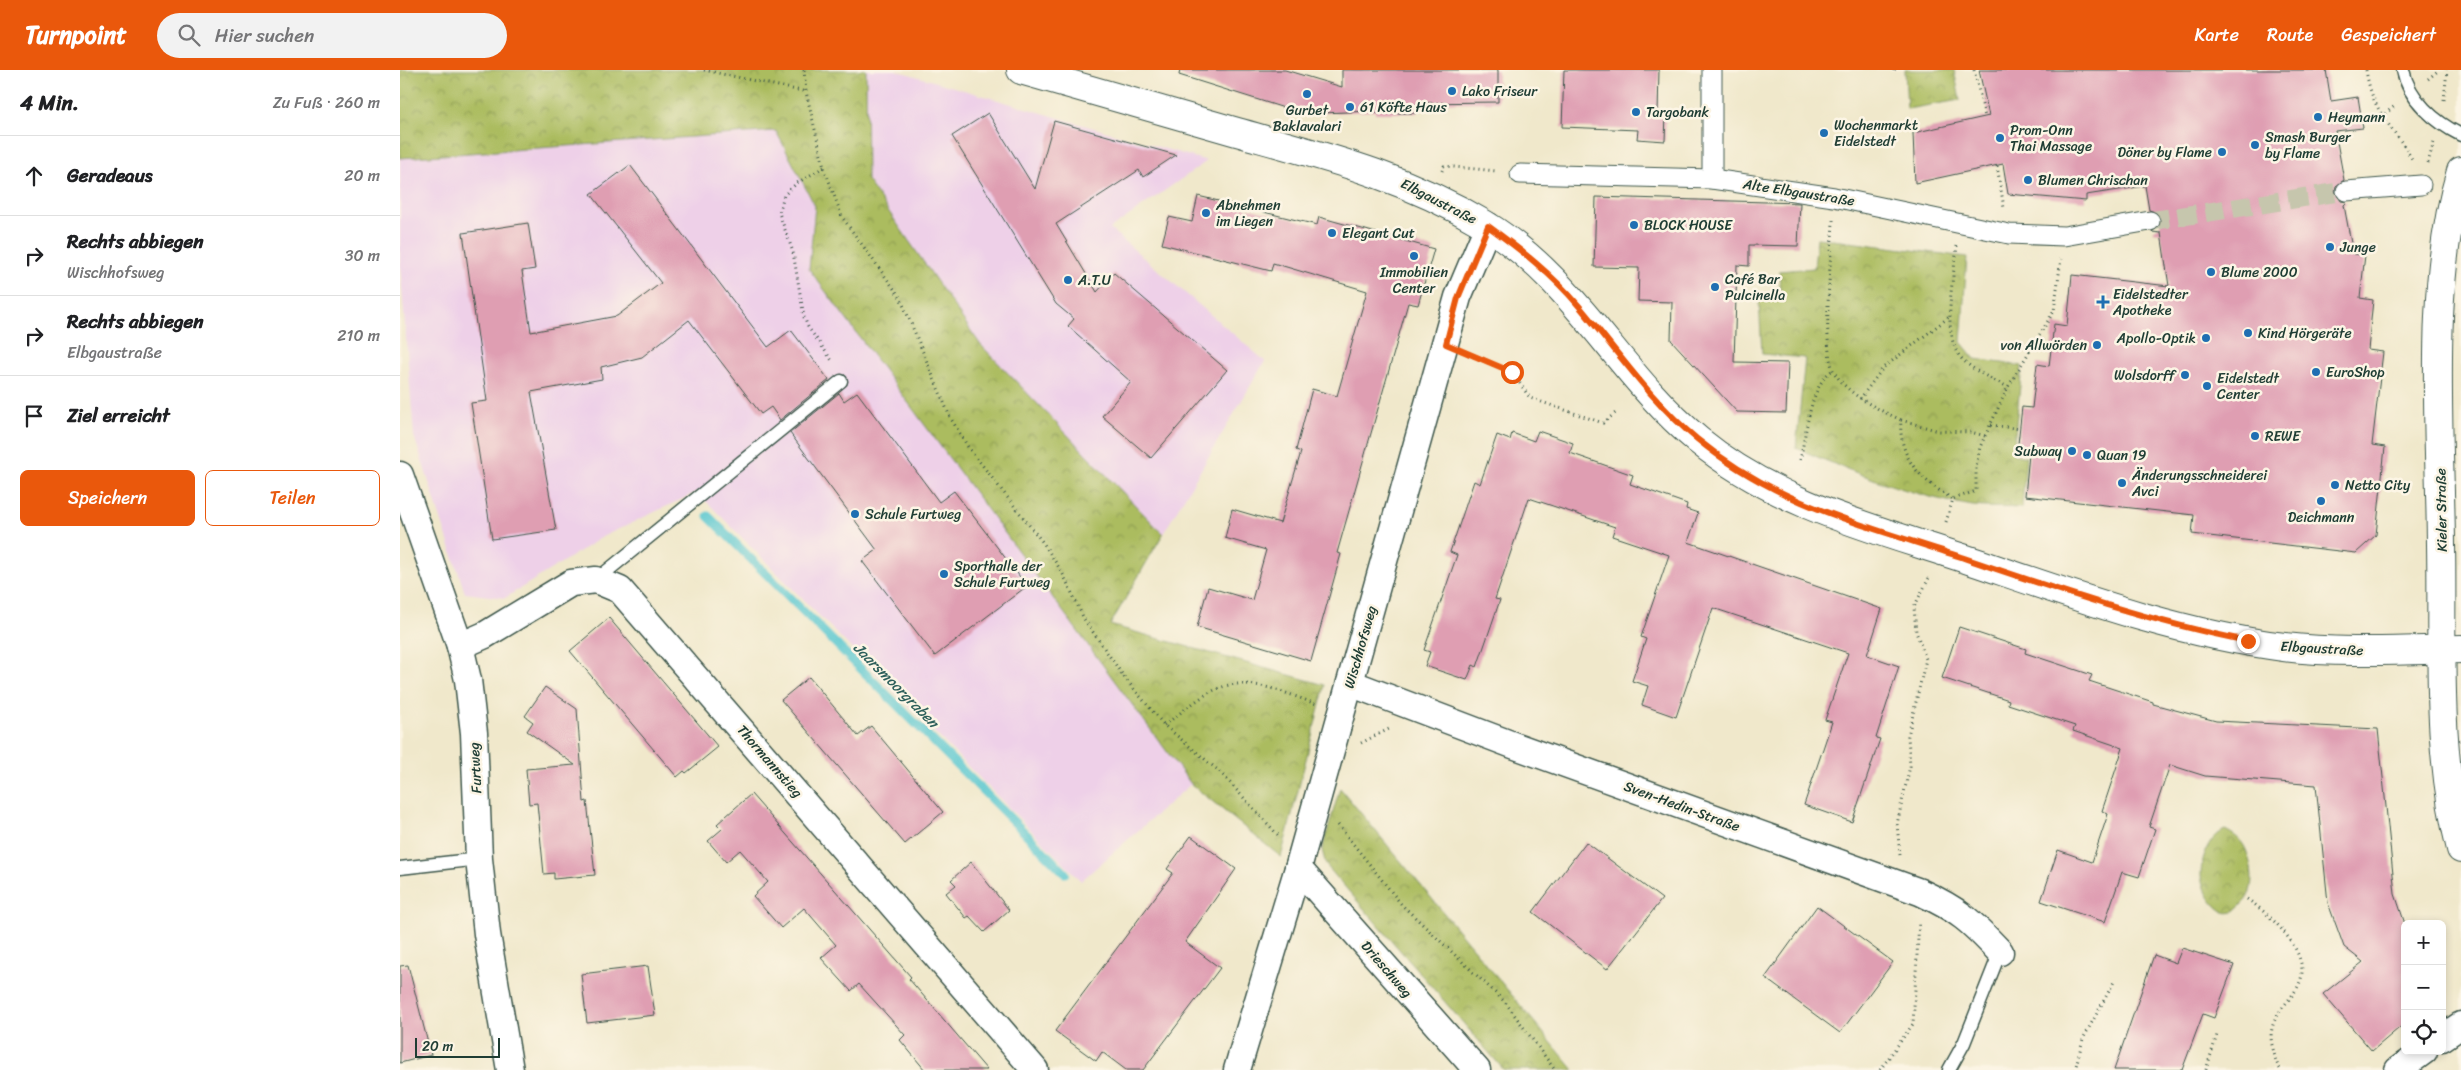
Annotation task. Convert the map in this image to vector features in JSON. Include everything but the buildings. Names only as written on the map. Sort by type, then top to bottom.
[{"type":"main road","name":"Elbgaustraße","points":[[1021,70],[1392,178],[1432,194],[1488,226],[1534,260],[1556,280],[1649,394],[1697,439],[1761,483],[1810,507],[2026,579],[2220,636],[2317,650],[2451,649]]},
{"type":"main road","name":"Kieler Straße","points":[[2461,171],[2454,193],[2444,255],[2439,342],[2451,649],[2441,704],[2448,781],[2461,849]]},
{"type":"street","points":[[1712,70],[1712,179]]},
{"type":"street","name":"Alte Elbgaustraße","points":[[1520,174],[1712,179],[1834,197],[2009,234],[2064,236],[2150,221]]},
{"type":"street","points":[[2346,191],[2422,185]]},
{"type":"street","name":"Wischhofsweg","points":[[1237,1070],[1318,800],[1458,298],[1488,226]]},
{"type":"street","name":"Furtweg","points":[[400,474],[460,646],[468,680],[474,733],[479,858],[487,934],[510,1070]]},
{"type":"street","name":"Thormannstieg","points":[[460,646],[485,635],[571,582],[596,580],[620,590],[631,600],[1035,1070]]},
{"type":"street","name":"Sven-Hedin-Straße","points":[[1350,683],[1920,892],[1950,906],[1972,921],[2000,952]]},
{"type":"street","name":"Drieschweg","points":[[1298,868],[1476,1070]]},
{"type":"street","points":[[2446,1035],[2461,1025]]},
{"type":"street","points":[[2398,1070],[2419,1055]]},
{"type":"lane","points":[[2403,70],[2404,78],[2412,91],[2433,118],[2461,135]]},
{"type":"lane","points":[[596,580],[841,381]]},
{"type":"lane","points":[[400,868],[479,858]]},
{"type":"lane","points":[[1949,1070],[1964,1043],[2000,952]]},
{"type":"path","points":[[704,70],[806,92]]},
{"type":"path","points":[[804,70],[806,92],[824,167],[842,217],[900,297],[950,417],[968,447],[1044,544],[1063,574],[1084,619],[1124,677],[1164,725],[1219,771],[1275,830],[1298,868]]},
{"type":"path","points":[[1974,70],[1985,117]]},
{"type":"path","points":[[2366,70],[2373,101],[2381,117],[2407,150],[2422,185]]},
{"type":"path","points":[[2428,78],[2439,70]]},
{"type":"path","points":[[2444,96],[2448,70]]},
{"type":"path","points":[[2381,117],[2397,104]]},
{"type":"path","points":[[1444,166],[1520,174]]},
{"type":"path","points":[[1997,166],[2009,234]]},
{"type":"path","points":[[824,167],[797,182],[784,195],[779,213],[793,252],[804,317],[808,327],[840,372],[841,381]]},
{"type":"path","points":[[1834,197],[1827,346],[1833,370],[1845,385],[1860,398],[1901,420],[1939,432],[1971,432],[1985,436]]},
{"type":"path","points":[[1959,223],[1950,317],[1952,339],[1960,357],[1972,368],[2008,387]]},
{"type":"path","points":[[1901,420],[1901,442],[1914,468],[1936,490],[1953,499],[1976,491],[1977,458],[1985,436],[2008,387],[2054,311],[2064,236]]},
{"type":"path","points":[[1860,398],[1883,368],[1950,317]]},
{"type":"path","points":[[1446,344],[1512,372],[1530,398],[1603,423],[1618,411]]},
{"type":"path","points":[[1800,460],[1818,387],[1825,375],[1833,370]]},
{"type":"path","points":[[1990,425],[2020,429]]},
{"type":"path","points":[[1945,526],[1953,499]]},
{"type":"path","points":[[1880,1070],[1913,1024],[1920,892],[1900,855],[1897,824],[1910,766],[1908,736],[1925,671],[1926,660],[1915,627],[1914,607],[1932,571]]},
{"type":"path","points":[[1164,725],[1210,693],[1235,684],[1278,691],[1342,712]]},
{"type":"path","points":[[1329,758],[1426,711]]},
{"type":"path","points":[[1318,800],[1402,905],[1506,1002],[1555,1070]]},
{"type":"path","points":[[2247,899],[2279,926],[2293,944],[2302,970],[2298,984],[2272,1022],[2270,1041],[2277,1065],[2281,1070]]},
{"type":"path","points":[[2075,1070],[2083,1040],[2115,980]]},
{"type":"path","points":[[2206,1070],[2218,1032]]},
{"type":"shaded area","points":[[866,70],[895,70],[1207,161],[1110,229],[1265,361],[1163,534],[980,344],[867,179]]},
{"type":"shaded area","name":"Schule Furtweg","points":[[776,131],[815,206],[809,269],[1191,784],[1081,881],[697,492],[604,536],[505,598],[465,593],[414,436],[400,264],[400,158]]},
{"type":"green space","points":[[400,70],[866,70],[867,180],[980,344],[1163,534],[1110,625],[1325,685],[1281,857],[1191,784],[809,269],[815,206],[776,131],[400,158]]},
{"type":"green space","points":[[1905,70],[1954,70],[1960,100],[1907,109]]},
{"type":"green space","points":[[1817,238],[1967,257],[1961,342],[1975,359],[2022,366],[2013,454],[2026,457],[2022,508],[1973,506],[1927,496],[1861,474],[1796,448],[1805,358],[1762,354],[1759,300],[1781,299],[1779,271],[1814,268]]},
{"type":"green space","points":[[1340,788],[1574,1070],[1504,1070],[1326,865],[1322,850]]},
{"type":"green space","points":[[2225,830],[2237,837],[2244,845],[2250,861],[2252,878],[2248,896],[2233,912],[2227,913],[2216,906],[2211,900],[2204,887],[2201,875],[2202,862],[2210,843],[2219,833]]},
{"type":"waterway","name":"Jaarsmoorgraben","points":[[708,516],[1065,873]]},
{"type":"tunnel","points":[[2150,221],[2346,191]]},
{"type":"place","name":"Lako Friseur","points":[[1452,91]]},
{"type":"place","name":"Gurbet Baklavalari","points":[[1307,94]]},
{"type":"place","name":"61 Köfte Haus","points":[[1350,107]]},
{"type":"place","name":"Targobank","points":[[1636,112]]},
{"type":"place","name":"Heymann","points":[[2318,117]]},
{"type":"place","name":"Wochenmarkt Eidelstedt","points":[[1824,133]]},
{"type":"place","name":"Prom-Onn Thai Massage","points":[[2000,138]]},
{"type":"place","name":"Smash Burger by Flame","points":[[2255,145]]},
{"type":"place","name":"Döner by Flame","points":[[2222,152]]},
{"type":"place","name":"Blumen Chrischan","points":[[2028,180]]},
{"type":"place","name":"Abnehmen im Liegen","points":[[1206,213]]},
{"type":"place","name":"BLOCK HOUSE","points":[[1634,225]]},
{"type":"place","name":"Elegant Cut","points":[[1332,233]]},
{"type":"place","name":"Junge","points":[[2330,247]]},
{"type":"place","name":"Immobilien Center","points":[[1414,256]]},
{"type":"place","name":"Blume 2000","points":[[2211,272]]},
{"type":"place","name":"A.T.U","points":[[1068,280]]},
{"type":"place","name":"Café Bar Pulcinella","points":[[1715,287]]},
{"type":"place","name":"Eidelstedter Apotheke","points":[[2103,302]]},
{"type":"place","name":"Kind Hörgeräte","points":[[2248,333]]},
{"type":"place","name":"Apollo-Optik","points":[[2206,338]]},
{"type":"place","name":"von Allwörden","points":[[2097,345]]},
{"type":"place","name":"EuroShop","points":[[2316,372]]},
{"type":"place","name":"Wolsdorff","points":[[2185,375]]},
{"type":"place","name":"Eidelstedt Center","points":[[2207,386]]},
{"type":"place","name":"REWE","points":[[2255,436]]},
{"type":"place","name":"Subway","points":[[2072,451]]},
{"type":"place","name":"Quan 19","points":[[2087,455]]},
{"type":"place","name":"Änderungsschneiderei Avci","points":[[2122,483]]},
{"type":"place","name":"Netto City","points":[[2335,485]]},
{"type":"place","name":"Deichmann","points":[[2321,501]]},
{"type":"place","name":"Schule Furtweg","points":[[855,514]]},
{"type":"place","name":"Sporthalle der Schule Furtweg","points":[[944,574]]},
{"type":"route","points":[[1512,372],[1446,344],[1458,298],[1488,226],[1534,260],[1556,280],[1649,394],[1674,419],[1727,462],[1790,499],[2026,579],[2134,613],[2220,636],[2248,641]]}]
